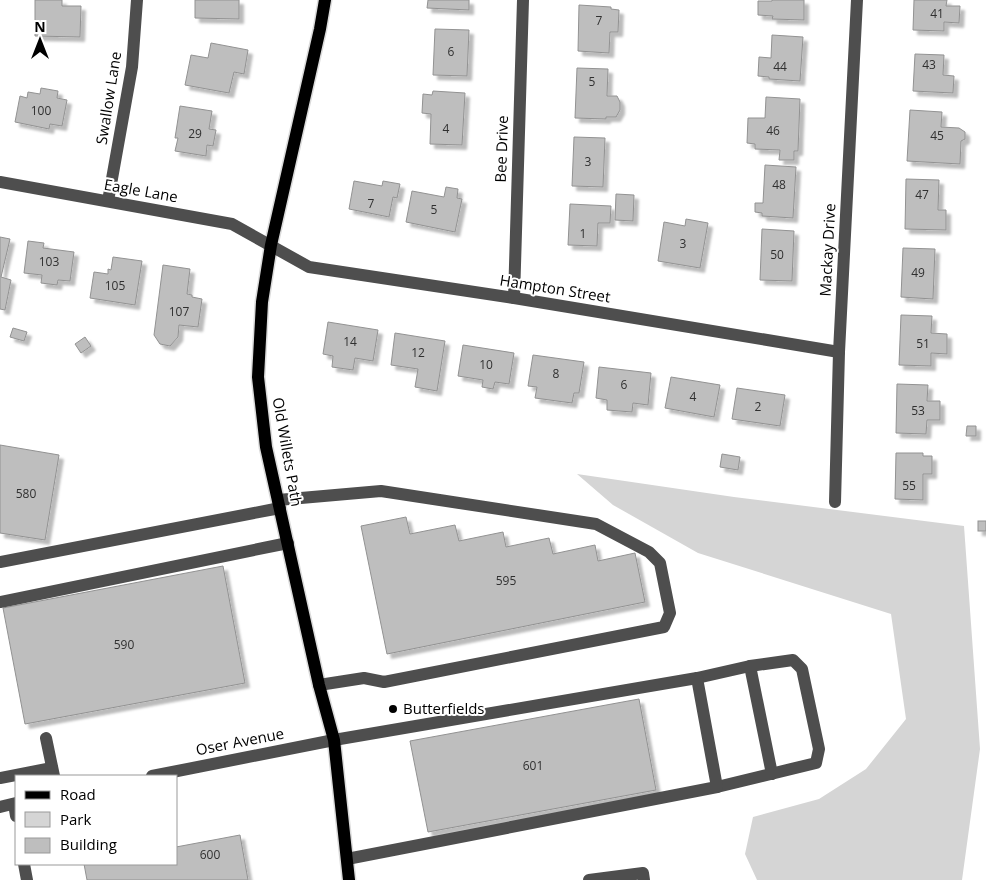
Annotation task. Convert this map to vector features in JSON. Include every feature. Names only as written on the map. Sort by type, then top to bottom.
[{"type":"main road","name":"Old Willets Path","points":[[325,0],[271,245],[262,302],[258,377],[266,447],[319,686],[334,740],[350,880]]},
{"type":"street","name":"Swallow Lane","points":[[108,201],[132,67],[137,0]]},
{"type":"street","name":"Bee Drive","points":[[514,298],[523,0]]},
{"type":"street","name":"Mackay Drive","points":[[835,502],[839,352],[856,0]]},
{"type":"street","name":"Eagle Lane","points":[[0,182],[232,224],[271,245]]},
{"type":"street","name":"Hampton Street","points":[[271,245],[310,267],[514,298],[839,352]]},
{"type":"street","points":[[0,562],[279,504],[381,491],[596,524],[649,552],[660,564],[670,613],[664,627],[384,682],[364,678],[319,686]]},
{"type":"street","points":[[0,602],[288,543]]},
{"type":"street","name":"Oser Avenue","points":[[157,775],[334,740],[793,660],[802,669],[819,749],[816,763],[772,774]]},
{"type":"street","points":[[347,859],[717,787],[772,774],[750,666]]},
{"type":"street","points":[[697,678],[717,787]]},
{"type":"street","points":[[26,775],[53,772],[46,738]]},
{"type":"street","points":[[0,778],[15,776]]},
{"type":"street","points":[[0,807],[15,808]]},
{"type":"street","points":[[24,865],[27,880]]},
{"type":"street","points":[[589,880],[642,873],[644,880]]},
{"type":"green space","points":[[577,474],[734,497],[964,526],[980,749],[962,880],[757,880],[745,854],[753,817],[819,799],[866,769],[906,719],[891,614],[698,553],[613,505]]},
{"type":"building","points":[[35,0],[62,0],[62,6],[81,6],[80,37],[35,36]]},
{"type":"building","points":[[195,0],[239,0],[239,19],[195,18]]},
{"type":"building","points":[[428,0],[469,0],[469,10],[427,8]]},
{"type":"building","points":[[804,0],[804,20],[772,19],[773,16],[758,15],[758,1]]},
{"type":"building","points":[[914,0],[947,0],[946,6],[960,6],[959,23],[944,22],[944,31],[913,30]]},
{"type":"building","points":[[579,5],[611,7],[611,9],[619,10],[618,32],[610,32],[609,53],[578,51]]},
{"type":"building","points":[[435,29],[469,30],[467,76],[433,75]]},
{"type":"building","points":[[772,35],[803,37],[800,81],[769,79],[769,77],[758,76],[759,57],[771,58]]},
{"type":"building","points":[[211,43],[248,50],[244,74],[234,72],[229,93],[185,85],[191,55],[208,58]]},
{"type":"building","points":[[915,54],[944,55],[943,75],[954,76],[953,93],[913,91]]},
{"type":"building","points":[[577,68],[608,69],[607,96],[617,96],[620,102],[620,110],[616,117],[606,117],[606,119],[575,118]]},
{"type":"building","points":[[41,88],[58,91],[57,98],[67,100],[62,126],[50,124],[49,129],[15,122],[20,96],[27,98],[28,92],[40,94]]},
{"type":"building","points":[[433,91],[465,93],[462,145],[430,144],[431,114],[422,113],[423,94],[432,95]]},
{"type":"building","points":[[766,97],[800,99],[798,151],[794,151],[794,160],[779,160],[780,150],[755,149],[755,144],[747,143],[748,118],[765,118]]},
{"type":"building","points":[[180,106],[212,111],[209,129],[216,130],[213,146],[207,145],[206,156],[175,151],[178,138],[175,138]]},
{"type":"building","points":[[910,110],[942,112],[941,127],[959,128],[965,132],[965,139],[961,141],[960,164],[907,161]]},
{"type":"building","points":[[574,137],[605,138],[603,187],[572,186]]},
{"type":"building","points":[[765,165],[796,167],[793,218],[762,216],[762,213],[755,212],[755,203],[763,203]]},
{"type":"building","points":[[906,179],[939,180],[938,210],[946,210],[946,230],[905,229]]},
{"type":"building","points":[[354,181],[382,186],[383,181],[400,184],[397,198],[393,197],[389,217],[349,209]]},
{"type":"building","points":[[446,187],[458,189],[457,198],[462,199],[455,232],[406,222],[412,191],[444,197]]},
{"type":"building","points":[[616,194],[634,195],[633,221],[615,220]]},
{"type":"building","points":[[570,204],[611,206],[610,223],[598,223],[597,246],[568,245]]},
{"type":"building","points":[[686,219],[708,223],[700,268],[658,261],[664,222],[685,226]]},
{"type":"building","points":[[762,229],[794,231],[792,281],[760,280]]},
{"type":"building","points":[[0,237],[10,239],[1,277],[11,280],[5,310],[0,309]]},
{"type":"building","points":[[28,241],[44,243],[43,248],[74,252],[70,281],[58,280],[57,285],[41,283],[42,275],[24,273]]},
{"type":"building","points":[[903,248],[935,249],[933,299],[901,297]]},
{"type":"building","points":[[113,257],[142,261],[135,305],[90,298],[94,272],[108,274],[108,269],[111,270]]},
{"type":"building","points":[[163,265],[190,269],[187,294],[202,299],[198,327],[179,325],[178,337],[170,346],[160,344],[154,335]]},
{"type":"building","points":[[901,315],[932,316],[931,333],[947,334],[947,354],[931,353],[931,366],[899,365]]},
{"type":"building","points":[[328,322],[378,330],[373,361],[355,358],[353,370],[332,367],[333,356],[323,354]]},
{"type":"building","points":[[13,328],[27,332],[24,341],[10,337]]},
{"type":"building","points":[[395,333],[445,341],[437,391],[415,387],[418,369],[391,365]]},
{"type":"building","points":[[85,337],[91,346],[81,353],[75,344]]},
{"type":"building","points":[[463,345],[514,353],[509,384],[495,382],[493,389],[482,387],[483,380],[458,376]]},
{"type":"building","points":[[533,355],[584,362],[579,393],[574,393],[572,403],[535,398],[537,387],[528,386]]},
{"type":"building","points":[[599,367],[651,373],[648,405],[633,403],[632,412],[607,410],[607,400],[596,398]]},
{"type":"building","points":[[671,377],[720,385],[714,417],[665,408]]},
{"type":"building","points":[[897,384],[928,385],[927,401],[940,401],[940,420],[927,420],[926,434],[896,433]]},
{"type":"building","points":[[737,388],[785,395],[780,426],[732,419]]},
{"type":"building","points":[[967,426],[976,426],[976,436],[966,436]]},
{"type":"building","points":[[0,445],[59,455],[45,540],[0,533]]},
{"type":"building","points":[[896,453],[923,453],[923,456],[932,456],[932,474],[923,474],[923,500],[895,499]]},
{"type":"building","points":[[722,454],[740,457],[738,470],[720,467]]},
{"type":"building","points":[[406,517],[410,534],[455,525],[459,541],[503,532],[506,547],[549,538],[553,554],[595,545],[598,561],[635,553],[645,602],[387,654],[361,526]]},
{"type":"building","points":[[978,521],[986,521],[986,531],[978,531]]},
{"type":"building","points":[[223,566],[245,683],[25,724],[3,608]]},
{"type":"building","points":[[639,699],[656,790],[428,832],[410,741]]},
{"type":"building","points":[[240,835],[248,880],[87,880],[84,865],[178,865],[178,847]]},
{"type":"place","name":"Butterfields","points":[[393,709]]}]
